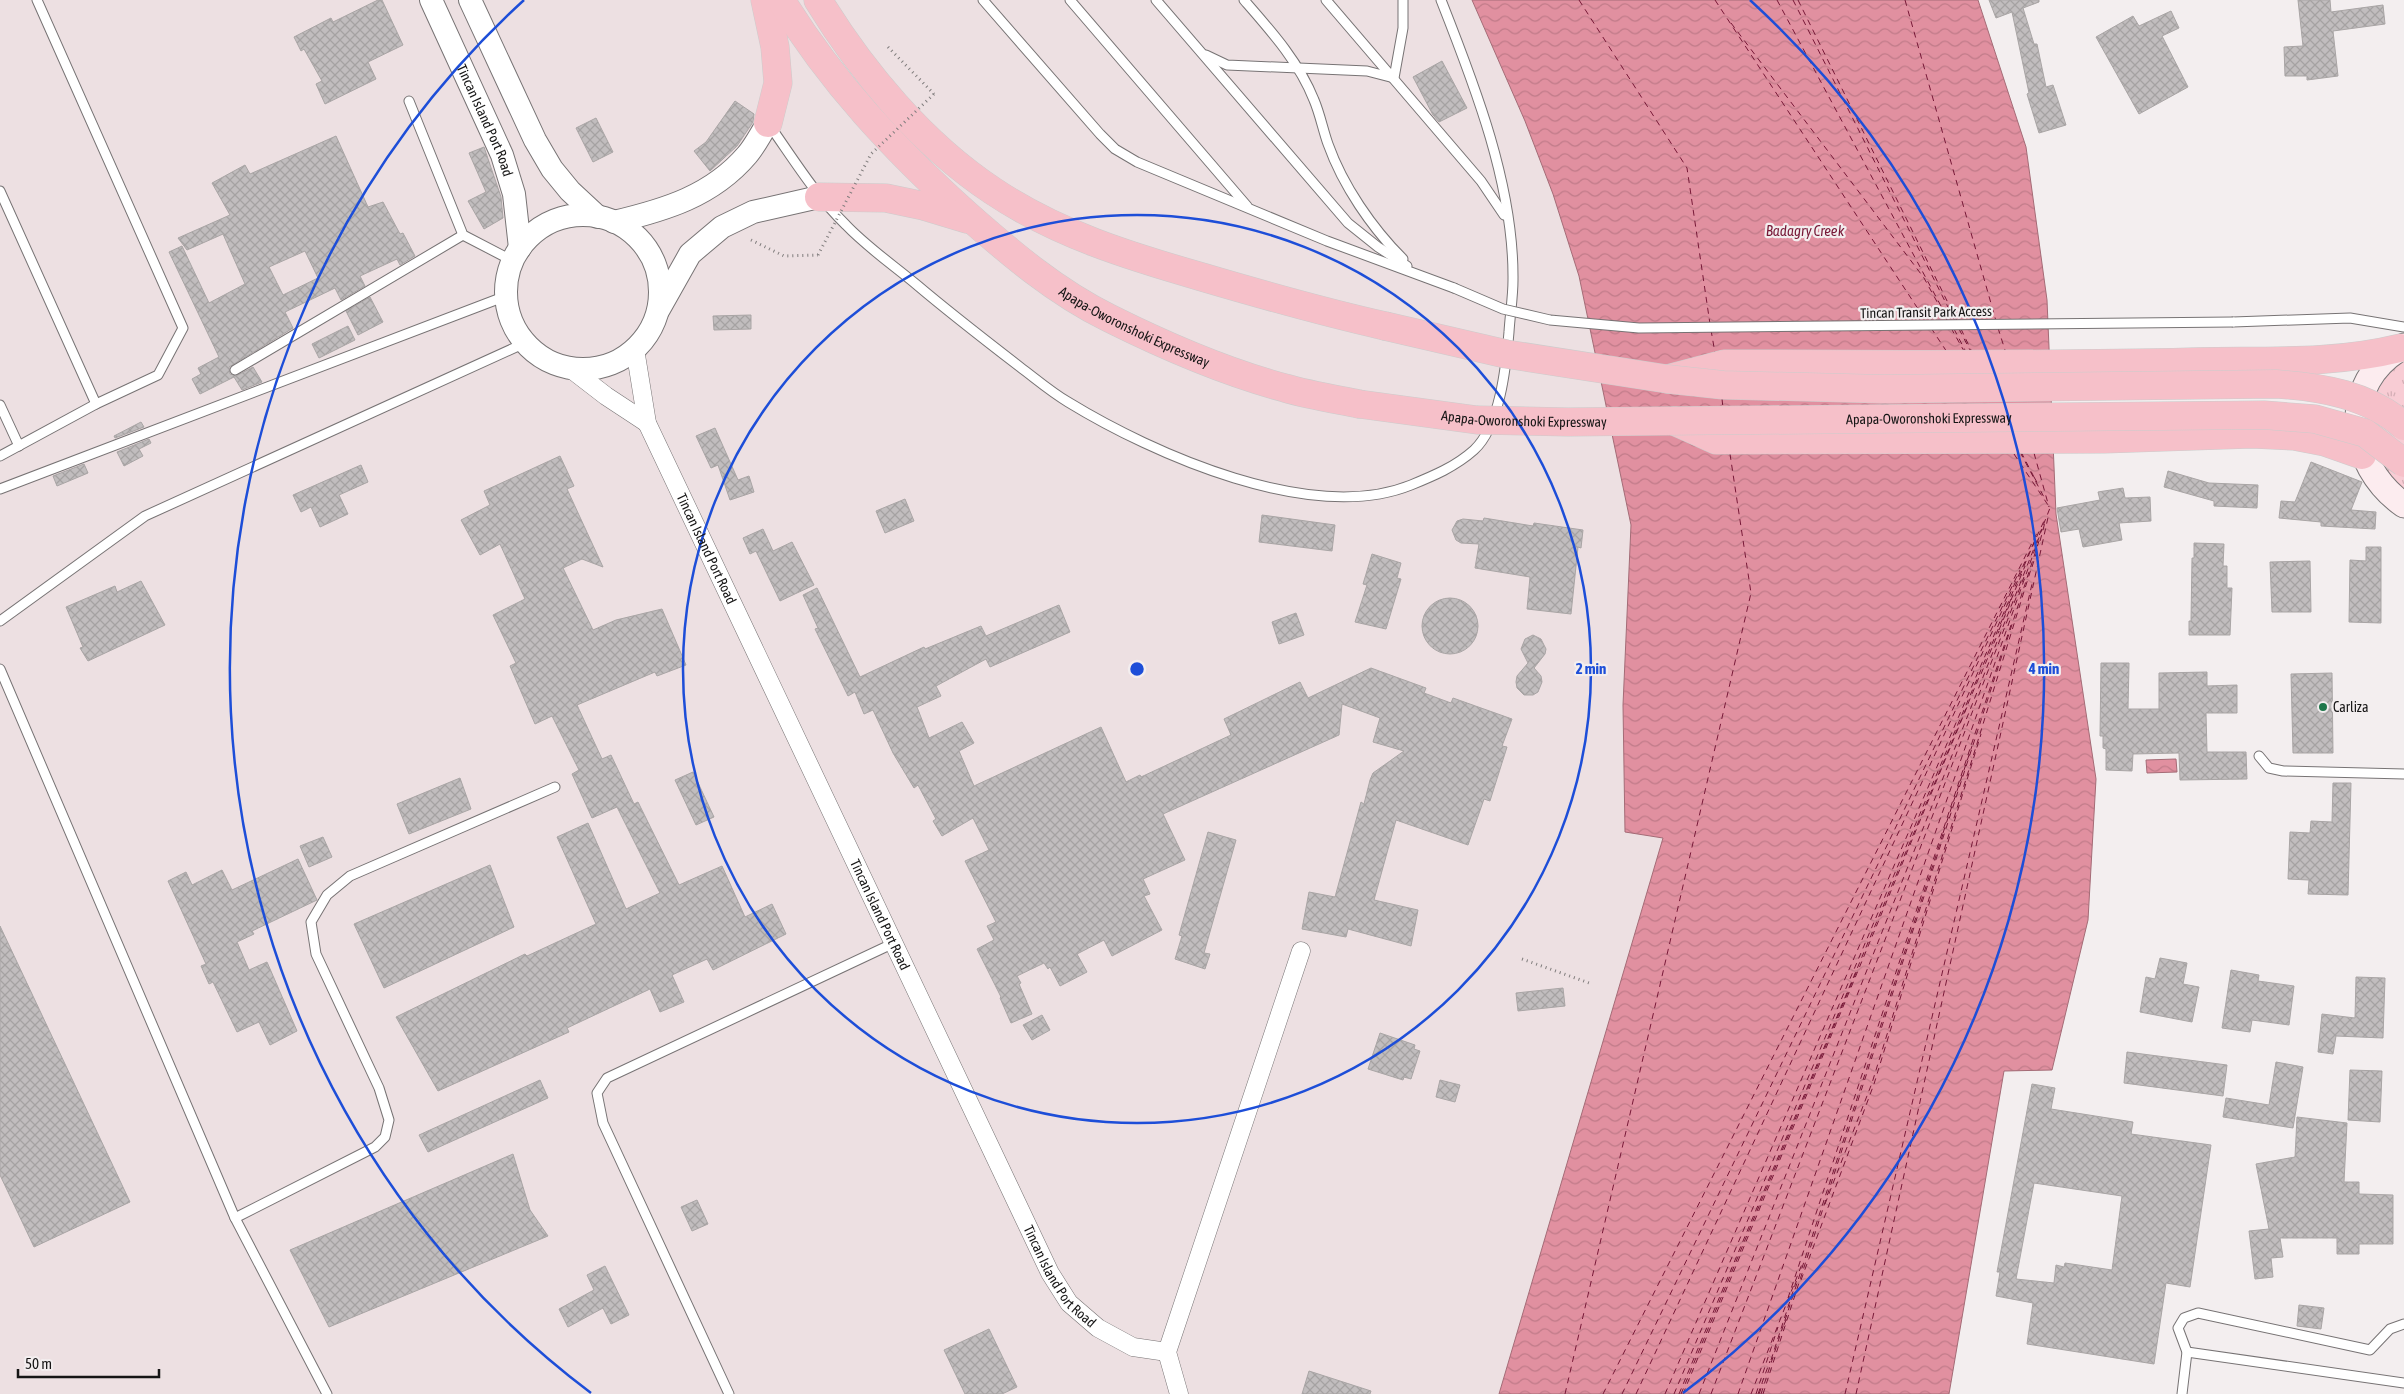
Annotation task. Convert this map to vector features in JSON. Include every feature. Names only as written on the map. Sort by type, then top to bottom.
[{"type":"highway","points":[[765,0],[775,47],[778,83],[768,123]]},
{"type":"highway","name":"Apapa-Oworonshoki Expressway","points":[[781,0],[806,41],[858,107],[913,166],[1026,266],[1108,318],[1237,374],[1286,389],[1359,404],[1477,420],[1674,421],[2264,415],[2315,419],[2365,433],[2404,463]]},
{"type":"highway","points":[[818,0],[870,74],[921,131],[946,155],[993,191],[1044,221],[1099,246],[1312,310],[1506,354],[1667,379],[1723,385],[1884,389],[2276,384],[2305,386],[2346,394],[2371,405],[2404,426]]},
{"type":"highway","points":[[819,197],[886,198],[924,206],[975,222]]},
{"type":"highway","points":[[1667,379],[1724,364],[2115,364],[2347,358],[2365,356],[2403,340]]},
{"type":"highway","points":[[1674,421],[1716,440],[2104,439],[2252,434],[2294,436],[2324,442],[2362,454]]},
{"type":"main road","points":[[2403,340],[2375,372],[2360,403],[2358,420],[2362,454],[2379,484],[2404,505]]},
{"type":"street","name":"Tincan Island Port Road","points":[[431,0],[502,155],[514,194],[516,255]]},
{"type":"street","points":[[470,0],[534,140],[552,169],[570,191],[606,220],[639,240],[655,266],[660,296],[657,312]]},
{"type":"street","points":[[647,422],[606,396],[571,369],[546,360],[525,343],[512,321],[506,296],[508,278],[516,255],[541,228],[554,221],[568,217],[606,220],[652,213],[686,202],[723,178],[748,155],[768,123]]},
{"type":"street","points":[[571,369],[599,368],[624,357],[636,349],[649,332],[657,312],[690,254],[722,227],[753,212],[819,197]]},
{"type":"street","name":"Tincan Island Port Road","points":[[636,349],[647,422],[1050,1273],[1069,1303],[1098,1328],[1134,1347],[1167,1352]]},
{"type":"street","points":[[1179,1394],[1167,1352],[1302,951]]},
{"type":"lane","points":[[0,456],[96,404],[158,375],[183,328],[37,0]]},
{"type":"lane","points":[[983,0],[1115,149],[1137,162],[1327,241],[1420,275]]},
{"type":"lane","points":[[1070,0],[1249,208]]},
{"type":"lane","points":[[1156,0],[1348,223],[1378,247],[1420,275]]},
{"type":"lane","points":[[1244,0],[1275,36],[1297,68],[1314,100],[1328,146],[1348,187],[1386,242],[1420,275]]},
{"type":"lane","points":[[1326,0],[1481,181],[1501,208],[1508,225]]},
{"type":"lane","points":[[1394,78],[1403,28],[1403,0]]},
{"type":"lane","points":[[768,123],[819,197],[847,227],[959,320],[1064,400],[1111,427],[1181,459],[1236,478],[1307,495],[1352,497],[1382,495],[1445,472],[1475,449],[1486,435],[1505,382],[1513,278],[1508,225],[1489,129],[1441,0]]},
{"type":"lane","points":[[1201,53],[1227,65],[1367,71],[1394,78]]},
{"type":"lane","points":[[409,101],[463,235],[516,255]]},
{"type":"lane","points":[[0,191],[96,404]]},
{"type":"lane","points":[[235,370],[463,235]]},
{"type":"lane","name":"Tincan Transit Park Access","points":[[1420,275],[1503,309],[1550,320],[1639,328],[2233,322],[2350,318],[2403,340]]},
{"type":"lane","points":[[0,489],[506,296]]},
{"type":"lane","points":[[0,621],[145,516],[525,343]]},
{"type":"lane","points":[[0,405],[19,446]]},
{"type":"lane","points":[[0,669],[235,1218],[327,1394]]},
{"type":"lane","points":[[2259,756],[2269,768],[2283,771],[2404,774]]},
{"type":"lane","points":[[235,1218],[375,1147],[385,1137],[390,1120],[379,1088],[316,954],[311,922],[327,895],[350,876],[555,787]]},
{"type":"lane","points":[[729,1394],[603,1123],[597,1093],[607,1078],[894,944]]},
{"type":"lane","points":[[2182,1394],[2187,1352],[2178,1328],[2184,1318],[2198,1313],[2370,1350],[2390,1329],[2404,1324]]},
{"type":"lane","points":[[2187,1352],[2404,1383]]},
{"type":"path","points":[[751,240],[784,256],[818,255],[871,154],[934,94],[888,47]]},
{"type":"path","points":[[1522,959],[1592,984]]},
{"type":"shaded area","points":[[0,0],[1472,0],[1525,121],[1553,194],[1579,276],[1631,525],[1623,705],[1625,831],[1664,838],[1499,1394],[0,1394]]},
{"type":"green space","points":[[2404,360],[2404,490],[2390,477],[2379,461],[2371,438],[2370,425],[2371,412],[2379,388],[2394,367]]},
{"type":"water","name":"Badagry Creek","points":[[1472,0],[1978,0],[2026,147],[2047,300],[2056,514],[2096,779],[2088,920],[2052,1070],[2004,1071],[1949,1394],[1499,1394],[1663,838],[1625,832],[1623,705],[1631,525],[1579,276],[1553,194],[1525,121]]},
{"type":"water","points":[[2176,759],[2177,772],[2147,773],[2146,760]]},
{"type":"building","points":[[378,0],[382,0],[403,45],[368,62],[376,79],[325,104],[316,84],[322,81],[304,49],[301,51],[294,37],[331,18],[333,22]]},
{"type":"building","points":[[1989,0],[2039,0],[2039,2],[2023,8],[2034,44],[2037,44],[2046,87],[2053,85],[2066,125],[2039,133],[2027,94],[2029,93],[2012,12],[1996,18]]},
{"type":"building","points":[[2298,0],[2330,0],[2331,12],[2383,5],[2385,24],[2333,31],[2338,76],[2307,80],[2307,76],[2285,76],[2284,47],[2303,46]]},
{"type":"building","points":[[2171,11],[2179,28],[2162,36],[2188,87],[2139,114],[2096,37],[2133,16],[2139,26]]},
{"type":"building","points":[[1442,61],[1467,108],[1439,122],[1433,115],[1413,77]]},
{"type":"building","points":[[735,101],[754,114],[753,122],[737,146],[710,171],[694,151],[706,142]]},
{"type":"building","points":[[596,118],[613,152],[593,162],[576,128]]},
{"type":"building","points":[[336,136],[368,207],[383,202],[400,234],[403,233],[415,256],[400,265],[397,259],[360,276],[365,286],[341,300],[335,288],[285,312],[293,328],[229,367],[230,374],[236,376],[253,367],[262,382],[242,390],[234,377],[200,394],[192,379],[201,374],[198,368],[219,357],[169,252],[182,246],[209,303],[245,284],[223,234],[187,250],[178,238],[230,215],[212,183],[245,165],[250,174]],"holes":[[[305,251],[318,278],[283,295],[269,267]]]},
{"type":"building","points":[[484,147],[501,197],[503,218],[484,229],[468,201],[486,192],[469,153]]},
{"type":"building","points":[[370,297],[383,322],[358,335],[346,311]]},
{"type":"building","points":[[751,315],[751,329],[714,330],[713,316]]},
{"type":"building","points":[[348,326],[355,340],[319,358],[312,344]]},
{"type":"building","points":[[141,422],[144,427],[115,438],[114,436]]},
{"type":"building","points":[[715,428],[738,480],[749,476],[754,492],[730,500],[718,465],[711,468],[696,436]]},
{"type":"building","points":[[149,439],[151,443],[139,449],[143,456],[124,466],[117,452]]},
{"type":"building","points":[[560,456],[574,486],[567,489],[603,567],[582,559],[563,568],[593,630],[616,620],[662,609],[686,665],[657,676],[655,672],[577,705],[602,759],[611,755],[634,804],[638,802],[679,885],[722,866],[745,917],[772,904],[786,934],[713,970],[707,959],[672,975],[684,1002],[660,1012],[650,989],[567,1028],[569,1032],[438,1091],[396,1017],[525,954],[527,956],[596,924],[557,837],[588,823],[626,909],[660,893],[617,807],[592,818],[572,774],[579,770],[552,716],[535,724],[510,666],[516,663],[493,615],[525,599],[500,544],[480,555],[461,520],[490,505],[484,491]]},
{"type":"building","points":[[2311,462],[2362,482],[2351,510],[2376,512],[2375,529],[2321,526],[2321,522],[2279,518],[2281,501],[2295,502]]},
{"type":"building","points":[[84,464],[88,473],[57,486],[53,476]]},
{"type":"building","points":[[361,465],[368,482],[339,495],[348,514],[320,527],[311,507],[301,512],[293,495]]},
{"type":"building","points":[[2168,471],[2209,483],[2258,485],[2257,508],[2214,506],[2214,501],[2164,487]]},
{"type":"building","points":[[2123,488],[2125,498],[2150,497],[2151,521],[2119,523],[2122,540],[2083,547],[2079,529],[2061,532],[2057,508],[2100,500],[2098,492]]},
{"type":"building","points":[[905,499],[914,521],[885,533],[876,511]]},
{"type":"building","points":[[1262,515],[1335,525],[1332,551],[1259,542]]},
{"type":"building","points":[[1484,518],[1533,526],[1534,523],[1583,530],[1581,548],[1578,547],[1571,614],[1527,609],[1530,577],[1475,568],[1479,544],[1461,543],[1456,540],[1452,530],[1457,521],[1463,519],[1483,521]]},
{"type":"building","points":[[763,529],[773,551],[792,542],[814,585],[780,601],[756,551],[750,554],[743,538]]},
{"type":"building","points":[[2194,543],[2224,544],[2223,566],[2227,566],[2227,588],[2232,588],[2230,635],[2189,635]]},
{"type":"building","points":[[2366,547],[2381,547],[2381,623],[2349,622],[2350,560],[2366,561]]},
{"type":"building","points":[[1372,554],[1401,563],[1397,578],[1401,579],[1386,629],[1355,622],[1367,585],[1363,584]]},
{"type":"building","points":[[2310,561],[2311,612],[2272,612],[2270,562]]},
{"type":"building","points":[[141,581],[165,625],[88,661],[80,648],[83,647],[66,607],[115,586],[117,592]]},
{"type":"building","points":[[817,588],[860,677],[924,647],[925,649],[981,626],[986,636],[1059,605],[1070,632],[990,667],[986,659],[936,686],[941,696],[917,707],[929,738],[962,722],[974,743],[959,751],[974,786],[1101,727],[1126,782],[1140,775],[1141,777],[1231,735],[1224,719],[1300,682],[1308,698],[1371,668],[1426,688],[1424,693],[1451,703],[1453,698],[1512,719],[1502,746],[1507,747],[1490,801],[1484,799],[1468,845],[1396,820],[1374,900],[1418,910],[1411,946],[1348,929],[1346,937],[1302,929],[1309,892],[1335,897],[1361,802],[1364,804],[1373,773],[1404,751],[1373,742],[1380,718],[1342,704],[1339,735],[1163,814],[1185,860],[1143,879],[1150,894],[1144,896],[1162,930],[1112,956],[1104,940],[1077,954],[1087,972],[1060,986],[1050,967],[1048,969],[1044,963],[1017,976],[1032,1014],[1011,1023],[1001,997],[977,949],[994,940],[987,926],[996,922],[965,861],[989,850],[973,818],[942,836],[933,821],[936,819],[918,785],[914,788],[893,753],[873,710],[864,714],[855,692],[848,696],[815,629],[818,628],[803,595]]},
{"type":"building","points":[[1450,598],[1465,603],[1473,611],[1478,626],[1473,641],[1465,649],[1450,654],[1435,649],[1427,641],[1422,626],[1427,611],[1435,603]]},
{"type":"building","points":[[1296,613],[1304,635],[1279,644],[1272,622]]},
{"type":"building","points":[[1533,635],[1541,639],[1546,649],[1545,654],[1534,668],[1541,676],[1542,682],[1538,692],[1533,695],[1524,695],[1517,688],[1516,682],[1517,676],[1528,663],[1521,649],[1525,639]]},
{"type":"building","points":[[2101,663],[2129,663],[2128,709],[2159,709],[2159,673],[2207,672],[2207,686],[2237,685],[2237,713],[2206,713],[2207,752],[2246,752],[2247,779],[2180,780],[2179,753],[2133,754],[2132,771],[2106,770],[2106,749],[2103,748],[2103,736],[2100,736]]},
{"type":"building","points":[[2332,673],[2333,753],[2293,753],[2291,674]]},
{"type":"building","points":[[693,772],[714,817],[696,825],[675,780]]},
{"type":"building","points":[[460,778],[471,809],[409,834],[397,804]]},
{"type":"building","points":[[2333,783],[2351,783],[2348,895],[2308,894],[2309,880],[2288,879],[2290,832],[2310,833],[2311,821],[2332,822]]},
{"type":"building","points":[[1208,832],[1236,840],[1204,953],[1210,954],[1205,969],[1175,959],[1182,936],[1179,935]]},
{"type":"building","points":[[323,837],[332,857],[309,867],[300,846]]},
{"type":"building","points":[[298,859],[317,900],[252,931],[254,934],[237,942],[249,970],[267,962],[297,1031],[270,1045],[259,1022],[237,1032],[213,982],[209,984],[201,966],[206,964],[168,881],[186,872],[192,885],[222,870],[232,890]]},
{"type":"building","points":[[490,865],[514,927],[384,988],[354,924]]},
{"type":"building","points":[[0,926],[130,1202],[34,1247],[0,1175]]},
{"type":"building","points":[[2160,958],[2187,963],[2183,984],[2199,987],[2192,1022],[2140,1012],[2146,977],[2155,979]]},
{"type":"building","points":[[2231,970],[2259,975],[2258,981],[2294,986],[2289,1025],[2252,1020],[2250,1032],[2222,1028]]},
{"type":"building","points":[[2356,977],[2385,978],[2383,1038],[2336,1036],[2333,1054],[2318,1052],[2322,1014],[2355,1018]]},
{"type":"building","points":[[1563,988],[1565,1006],[1518,1011],[1516,993]]},
{"type":"building","points":[[1042,1015],[1050,1030],[1032,1040],[1023,1025]]},
{"type":"building","points":[[1380,1033],[1415,1045],[1414,1049],[1420,1051],[1411,1079],[1404,1077],[1403,1080],[1368,1069]]},
{"type":"building","points":[[2127,1052],[2227,1065],[2223,1096],[2124,1083]]},
{"type":"building","points":[[2276,1062],[2303,1067],[2293,1128],[2223,1117],[2226,1098],[2269,1105]]},
{"type":"building","points":[[2350,1070],[2382,1071],[2380,1122],[2348,1120]]},
{"type":"building","points":[[540,1080],[548,1098],[428,1152],[419,1135]]},
{"type":"building","points":[[1440,1080],[1460,1085],[1455,1102],[1436,1097]]},
{"type":"building","points":[[2032,1084],[2055,1088],[2051,1109],[2133,1122],[2131,1134],[2211,1145],[2190,1287],[2166,1283],[2154,1364],[2027,1344],[2033,1303],[1996,1296],[2000,1272],[1997,1272]],"holes":[[[2034,1183],[2122,1196],[2112,1270],[2065,1263],[2064,1267],[2056,1265],[2054,1283],[2016,1279]]]},
{"type":"building","points":[[2297,1117],[2347,1123],[2344,1182],[2359,1182],[2359,1194],[2393,1195],[2393,1244],[2359,1244],[2359,1254],[2337,1254],[2337,1238],[2280,1238],[2283,1257],[2271,1258],[2273,1277],[2255,1279],[2249,1231],[2269,1229],[2256,1164],[2295,1157]]},
{"type":"building","points":[[513,1154],[530,1210],[548,1236],[329,1327],[290,1250]]},
{"type":"building","points":[[697,1200],[708,1224],[692,1231],[681,1207]]},
{"type":"building","points":[[605,1266],[629,1315],[611,1324],[603,1308],[568,1327],[559,1309],[594,1290],[587,1275]]},
{"type":"building","points":[[2299,1305],[2324,1308],[2321,1329],[2297,1326]]},
{"type":"building","points":[[989,1329],[1017,1387],[1002,1394],[965,1394],[944,1350]]},
{"type":"building","points":[[1309,1371],[1371,1391],[1370,1394],[1302,1394]]},
{"type":"ferry route","points":[[1579,0],[1687,168],[1710,324]]},
{"type":"ferry route","points":[[1715,0],[1926,321]]},
{"type":"ferry route","points":[[1777,0],[1949,321]]},
{"type":"ferry route","points":[[1793,0],[1955,321]]},
{"type":"ferry route","points":[[1798,0],[1957,321]]},
{"type":"ferry route","points":[[1905,0],[1996,321]]},
{"type":"ferry route","points":[[1731,23],[1924,278],[1947,320]]},
{"type":"ferry route","points":[[1931,328],[1947,352]]},
{"type":"ferry route","points":[[1951,328],[1964,351]]},
{"type":"ferry route","points":[[1998,328],[2005,350]]},
{"type":"ferry route","points":[[1954,329],[1966,352]]},
{"type":"ferry route","points":[[1959,329],[1971,352]]},
{"type":"ferry route","points":[[1961,329],[1971,350]]},
{"type":"ferry route","points":[[1711,330],[1715,353]]},
{"type":"ferry route","points":[[1722,399],[1723,408]]},
{"type":"ferry route","points":[[2020,452],[2045,499]]},
{"type":"ferry route","points":[[2021,452],[2034,477]]},
{"type":"ferry route","points":[[2034,453],[2049,507]]},
{"type":"ferry route","points":[[1565,1394],[1751,593],[1730,454]]},
{"type":"ferry route","points":[[1699,1394],[2050,508],[2014,454]]},
{"type":"ferry route","points":[[2034,477],[2038,484]]},
{"type":"ferry route","points":[[1856,1394],[2049,513]]},
{"type":"ferry route","points":[[1636,1394],[2044,521]]},
{"type":"ferry route","points":[[2043,530],[2045,522]]},
{"type":"ferry route","points":[[1738,1394],[2042,529]]},
{"type":"ferry route","points":[[2040,541],[2043,530]]},
{"type":"ferry route","points":[[1603,1394],[2037,533]]},
{"type":"ferry route","points":[[1665,1394],[2037,536]]},
{"type":"ferry route","points":[[1763,1394],[2039,541]]},
{"type":"ferry route","points":[[2032,567],[2036,554]]},
{"type":"ferry route","points":[[2011,600],[2025,566]]},
{"type":"ferry route","points":[[1825,1204],[1872,1083],[2031,569]]},
{"type":"ferry route","points":[[1622,1394],[2020,570]]},
{"type":"ferry route","points":[[1711,1394],[2024,577]]},
{"type":"ferry route","points":[[1845,1394],[2032,584]]},
{"type":"ferry route","points":[[1674,1394],[2011,599]]},
{"type":"ferry route","points":[[1999,630],[2011,601]]},
{"type":"ferry route","points":[[1788,1298],[2011,625]]},
{"type":"ferry route","points":[[1981,674],[1999,631]]},
{"type":"ferry route","points":[[1679,1394],[1980,675]]},
{"type":"ferry route","points":[[1683,1394],[1967,707]]},
{"type":"ferry route","points":[[1801,1280],[1874,1084],[1981,734]]},
{"type":"ferry route","points":[[1943,833],[1972,746]]},
{"type":"ferry route","points":[[1761,1394],[1943,834]]},
{"type":"ferry route","points":[[1681,1394],[1858,968]]},
{"type":"ferry route","points":[[1751,1394],[1802,1264]]},
{"type":"ferry route","points":[[1771,1360],[1797,1279]]},
{"type":"ferry route","points":[[1784,1325],[1788,1315]]},
{"type":"ferry route","points":[[1756,1394],[1778,1327]]},
{"type":"ferry route","points":[[1758,1394],[1770,1361]]},
{"type":"ferry route","points":[[1759,1394],[1763,1383]]},
{"type":"place","name":"Carliza","points":[[2323,707]]}]
